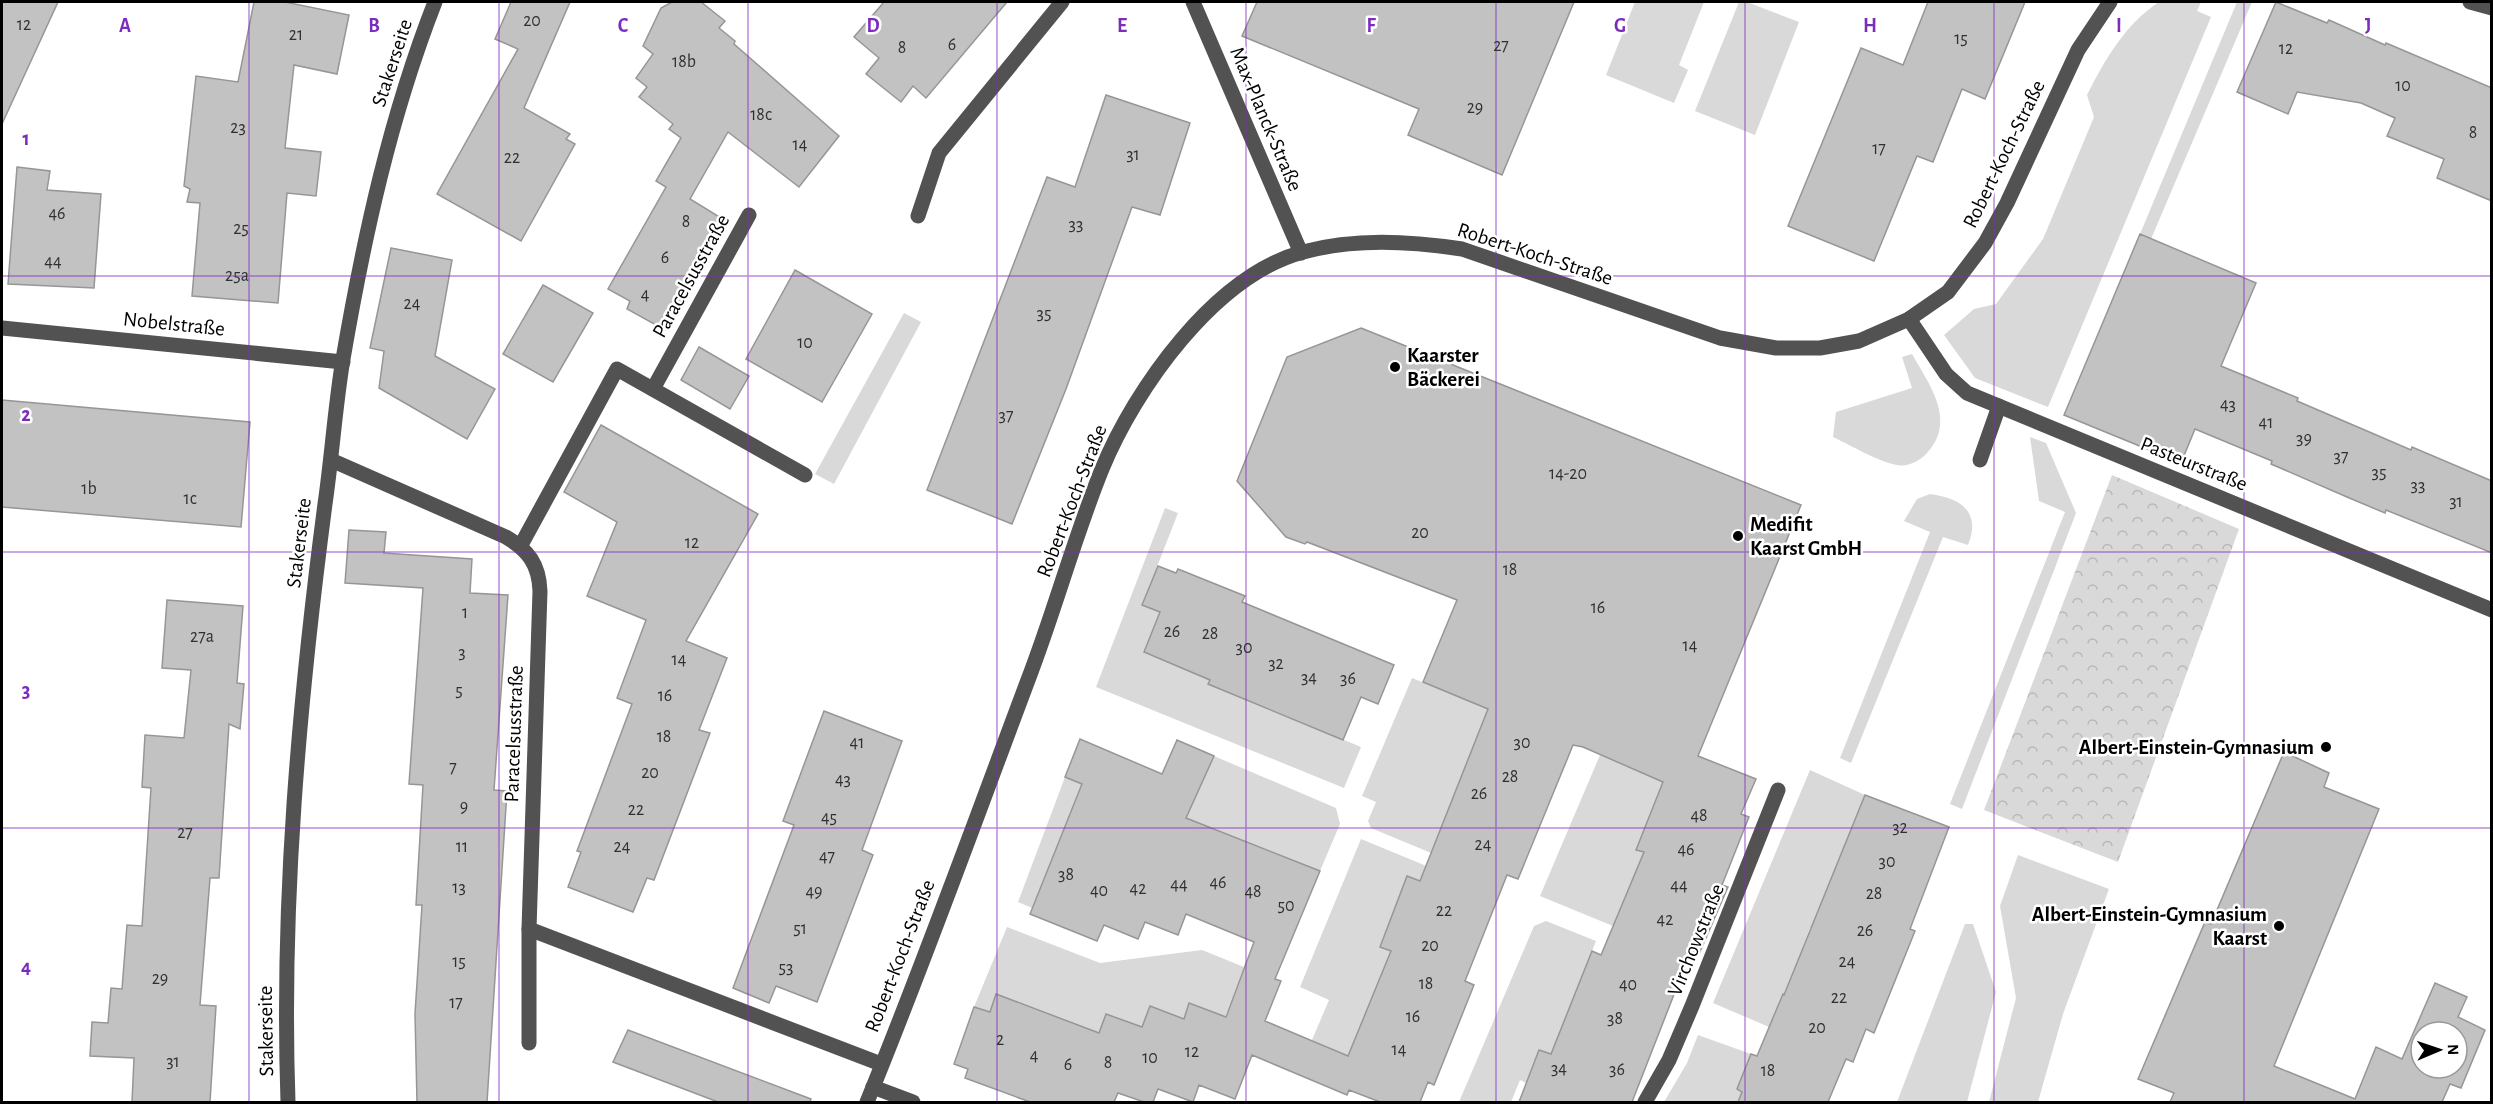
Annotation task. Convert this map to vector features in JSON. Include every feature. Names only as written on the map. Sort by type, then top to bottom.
[{"type":"street","name":"Stakerseite","points":[[288,1102],[286,942],[292,829],[315,584],[343,362],[378,178],[399,106],[435,2]]},
{"type":"street","points":[[918,216],[939,153],[1062,2]]},
{"type":"street","name":"Max-Planck-Straße","points":[[1193,2],[1301,253]]},
{"type":"street","name":"Robert-Koch-Straße","points":[[867,1102],[1030,675],[1102,468],[1146,385],[1170,351],[1197,324],[1245,282],[1301,253],[1342,245],[1385,241],[1462,249],[1547,276],[1720,338],[1776,348],[1820,348],[1859,341],[1909,319],[1947,292],[1985,243],[2007,203],[2078,50],[2110,2]]},
{"type":"street","points":[[2470,2],[2492,8]]},
{"type":"street","name":"Paracelsusstraße","points":[[653,389],[749,215]]},
{"type":"street","name":"Pasteurstraße","points":[[1909,319],[1946,374],[1959,387],[1999,406],[2492,610]]},
{"type":"street","name":"Nobelstraße","points":[[2,327],[343,362]]},
{"type":"street","points":[[331,460],[521,545],[616,369],[805,475]]},
{"type":"street","points":[[1980,460],[1999,406]]},
{"type":"street","name":"Paracelsusstraße","points":[[521,545],[530,554],[537,567],[540,591],[529,929],[529,1042]]},
{"type":"street","name":"Virchowstraße","points":[[1645,1102],[1669,1060],[1778,790]]},
{"type":"street","points":[[529,929],[881,1064]]},
{"type":"street","points":[[873,1087],[913,1102]]},
{"type":"green space","points":[[1635,2],[1704,2],[1679,65],[1688,70],[1674,103],[1606,75]]},
{"type":"green space","points":[[1739,2],[1747,2],[1799,22],[1755,135],[1695,111]]},
{"type":"green space","points":[[2159,2],[2201,2],[2197,11],[2211,17],[2048,407],[1975,378],[1944,335],[1974,309],[1996,304],[2043,239],[2094,117],[2087,95],[2109,56],[2126,32]]},
{"type":"green space","points":[[2237,2],[2252,2],[2151,239],[2140,234]]},
{"type":"green space","points":[[904,313],[921,322],[834,484],[815,474]]},
{"type":"green space","points":[[1912,354],[1932,390],[1940,416],[1940,429],[1935,442],[1926,454],[1913,463],[1897,465],[1873,457],[1833,437],[1836,412],[1912,388],[1902,357]]},
{"type":"green space","points":[[2030,437],[2046,443],[2076,513],[1962,809],[1950,804],[2065,512],[2039,501]]},
{"type":"green space","points":[[2112,475],[2239,529],[2118,862],[1984,810]]},
{"type":"green space","points":[[1930,494],[1951,499],[1966,509],[1972,524],[1968,545],[1943,537],[1851,763],[1840,758],[1930,532],[1904,521],[1917,499]]},
{"type":"green space","points":[[1165,508],[1178,513],[1142,605],[1160,612],[1144,653],[1210,680],[1209,684],[1361,747],[1344,788],[1096,687]]},
{"type":"green space","points":[[1412,678],[1488,709],[1431,853],[1371,828],[1368,821],[1376,802],[1362,796]]},
{"type":"green space","points":[[1600,755],[1663,782],[1636,849],[1644,852],[1613,926],[1540,896]]},
{"type":"green space","points":[[1214,756],[1336,808],[1340,824],[1320,871],[1220,831],[1064,829],[1032,908],[1018,902],[1065,777],[1147,811],[1162,774],[1198,790]]},
{"type":"green space","points":[[1810,770],[1865,795],[1839,860],[1816,930],[1810,928],[1797,963],[1790,997],[1782,995],[1769,1027],[1713,1003]]},
{"type":"green space","points":[[1361,839],[1499,896],[1493,910],[1407,877],[1380,946],[1391,951],[1348,1056],[1312,1040],[1329,1000],[1300,987]]},
{"type":"green space","points":[[2018,855],[2109,889],[2063,1014],[2038,1102],[1989,1102],[2016,998],[2000,906]]},
{"type":"green space","points":[[1546,921],[1596,941],[1551,1054],[1539,1050],[1526,1083],[1520,1080],[1511,1102],[1459,1102],[1534,926]]},
{"type":"green space","points":[[1965,924],[1973,924],[1996,992],[1967,1102],[1897,1102]]},
{"type":"green space","points":[[1007,927],[1100,963],[1202,950],[1244,967],[1225,1017],[1184,1019],[1151,1006],[1142,1027],[1099,1033],[996,994],[990,1012],[974,1007]]},
{"type":"green space","points":[[1698,1035],[1751,1054],[1737,1089],[1742,1092],[1738,1102],[1664,1102],[1687,1063]]},
{"type":"building","points":[[2,2],[58,2],[2,124]]},
{"type":"building","points":[[254,2],[285,2],[349,15],[337,74],[294,65],[285,148],[321,152],[316,196],[287,193],[278,303],[192,296],[200,203],[187,202],[190,189],[184,186],[196,76],[238,82]]},
{"type":"building","points":[[511,2],[570,2],[524,108],[570,134],[566,139],[575,144],[521,241],[437,194],[518,49],[495,39]]},
{"type":"building","points":[[672,2],[701,2],[725,21],[719,28],[735,41],[734,44],[839,136],[799,187],[728,132],[690,199],[726,221],[665,330],[627,309],[630,301],[608,289],[666,187],[656,181],[681,138],[669,129],[673,124],[639,97],[647,87],[636,78],[653,54],[643,46],[661,8]]},
{"type":"building","points":[[884,2],[1007,2],[926,98],[913,86],[901,102],[866,74],[879,58],[854,37]]},
{"type":"building","points":[[1257,2],[1574,2],[1502,175],[1408,135],[1419,109],[1242,36]]},
{"type":"building","points":[[1928,2],[2025,2],[1985,99],[1962,89],[1933,162],[1917,156],[1874,261],[1788,226],[1861,48],[1903,65]]},
{"type":"building","points":[[2276,2],[2327,23],[2329,20],[2492,88],[2492,201],[2437,178],[2444,159],[2387,136],[2395,118],[2361,103],[2297,92],[2288,114],[2237,92]]},
{"type":"building","points":[[1106,95],[1190,123],[1160,215],[1132,207],[1066,389],[1012,524],[927,490],[1047,177],[1075,187]]},
{"type":"building","points":[[17,167],[50,171],[47,190],[101,194],[94,288],[8,284]]},
{"type":"building","points":[[2140,234],[2256,283],[2221,366],[2298,398],[2297,401],[2411,450],[2412,447],[2492,481],[2492,553],[2386,510],[2385,513],[2271,464],[2272,461],[2195,429],[2181,463],[2064,415]]},
{"type":"building","points":[[391,248],[452,260],[435,356],[495,389],[467,439],[379,388],[384,351],[370,348]]},
{"type":"building","points":[[795,270],[872,314],[822,402],[746,359]]},
{"type":"building","points":[[543,285],[593,313],[553,382],[503,354]]},
{"type":"building","points":[[1361,328],[1801,505],[1698,756],[1756,779],[1741,814],[1749,817],[1722,885],[1728,887],[1699,954],[1691,951],[1632,1102],[1519,1102],[1539,1050],[1551,1054],[1592,951],[1601,955],[1644,852],[1636,850],[1663,782],[1583,747],[1573,745],[1518,879],[1507,875],[1465,981],[1474,985],[1434,1085],[1428,1082],[1420,1102],[1380,1102],[1349,1090],[1347,1095],[1252,1055],[1235,1099],[1199,1085],[1193,1102],[1158,1089],[1153,1102],[1144,1102],[1118,1093],[1114,1102],[1030,1102],[965,1078],[968,1069],[954,1064],[974,1007],[990,1012],[996,994],[1099,1033],[1106,1014],[1142,1027],[1150,1006],[1184,1019],[1189,1003],[1226,1017],[1254,942],[1186,914],[1178,935],[1145,922],[1138,939],[1104,925],[1097,941],[1030,914],[1082,784],[1065,777],[1080,739],[1162,774],[1177,740],[1214,756],[1186,818],[1320,871],[1275,979],[1281,981],[1265,1021],[1348,1056],[1391,951],[1380,947],[1407,876],[1420,881],[1488,709],[1423,682],[1457,600],[1307,542],[1305,544],[1286,537],[1237,481],[1287,357]]},
{"type":"building","points":[[699,347],[749,376],[730,409],[681,380]]},
{"type":"building","points":[[2,400],[250,422],[241,527],[2,507]]},
{"type":"building","points":[[601,425],[758,514],[686,641],[727,658],[699,730],[710,733],[654,880],[647,878],[633,912],[568,887],[581,852],[577,851],[632,704],[617,698],[646,620],[587,596],[617,522],[564,492]]},
{"type":"building","points":[[349,530],[386,532],[384,553],[472,559],[470,593],[508,595],[494,790],[507,791],[487,1102],[417,1102],[415,1014],[422,905],[416,905],[423,785],[409,784],[423,588],[345,583]]},
{"type":"building","points":[[1158,566],[1176,573],[1178,569],[1245,596],[1242,602],[1394,665],[1378,704],[1361,697],[1343,740],[1208,684],[1210,680],[1144,652],[1160,612],[1142,605]]},
{"type":"building","points":[[167,600],[243,606],[237,683],[244,684],[240,729],[229,724],[219,878],[210,878],[200,1005],[216,1006],[210,1102],[132,1102],[134,1058],[90,1056],[92,1022],[108,1023],[111,988],[122,989],[127,925],[142,926],[151,788],[142,787],[145,735],[184,738],[191,670],[162,668]]},
{"type":"building","points":[[824,711],[902,741],[862,850],[873,855],[817,1002],[776,986],[769,1003],[733,988],[794,825],[783,821]]},
{"type":"building","name":"Albert-Einstein-Gymnasium Kaarst","points":[[2284,752],[2329,773],[2324,787],[2379,809],[2274,1066],[2355,1099],[2376,1047],[2402,1059],[2409,1043],[2409,1080],[2464,1080],[2461,1088],[2450,1084],[2442,1102],[2170,1102],[2174,1093],[2138,1079],[2205,922],[2211,924]]},
{"type":"building","points":[[1865,795],[1949,827],[1910,929],[1915,931],[1874,1033],[1866,1029],[1853,1062],[1846,1059],[1828,1102],[1738,1102],[1742,1092],[1737,1089],[1751,1054],[1757,1056],[1784,995]]},
{"type":"building","name":"Albert-Einstein-Gymnasium Kaarst","points":[[2435,983],[2467,997],[2458,1017],[2464,1020],[2419,1020]]},
{"type":"building","name":"Albert-Einstein-Gymnasium Kaarst","points":[[2469,1022],[2485,1030],[2469,1069]]},
{"type":"building","points":[[628,1030],[811,1099],[810,1102],[718,1102],[613,1062]]},
{"type":"place","name":"Kaarster Bäckerei","points":[[1395,367]]},
{"type":"place","name":"Medifit Kaarst GmbH","points":[[1738,536]]},
{"type":"place","name":"Albert-Einstein-Gymnasium","points":[[2326,747]]},
{"type":"place","name":"Albert-Einstein-Gymnasium Kaarst","points":[[2279,926]]}]
